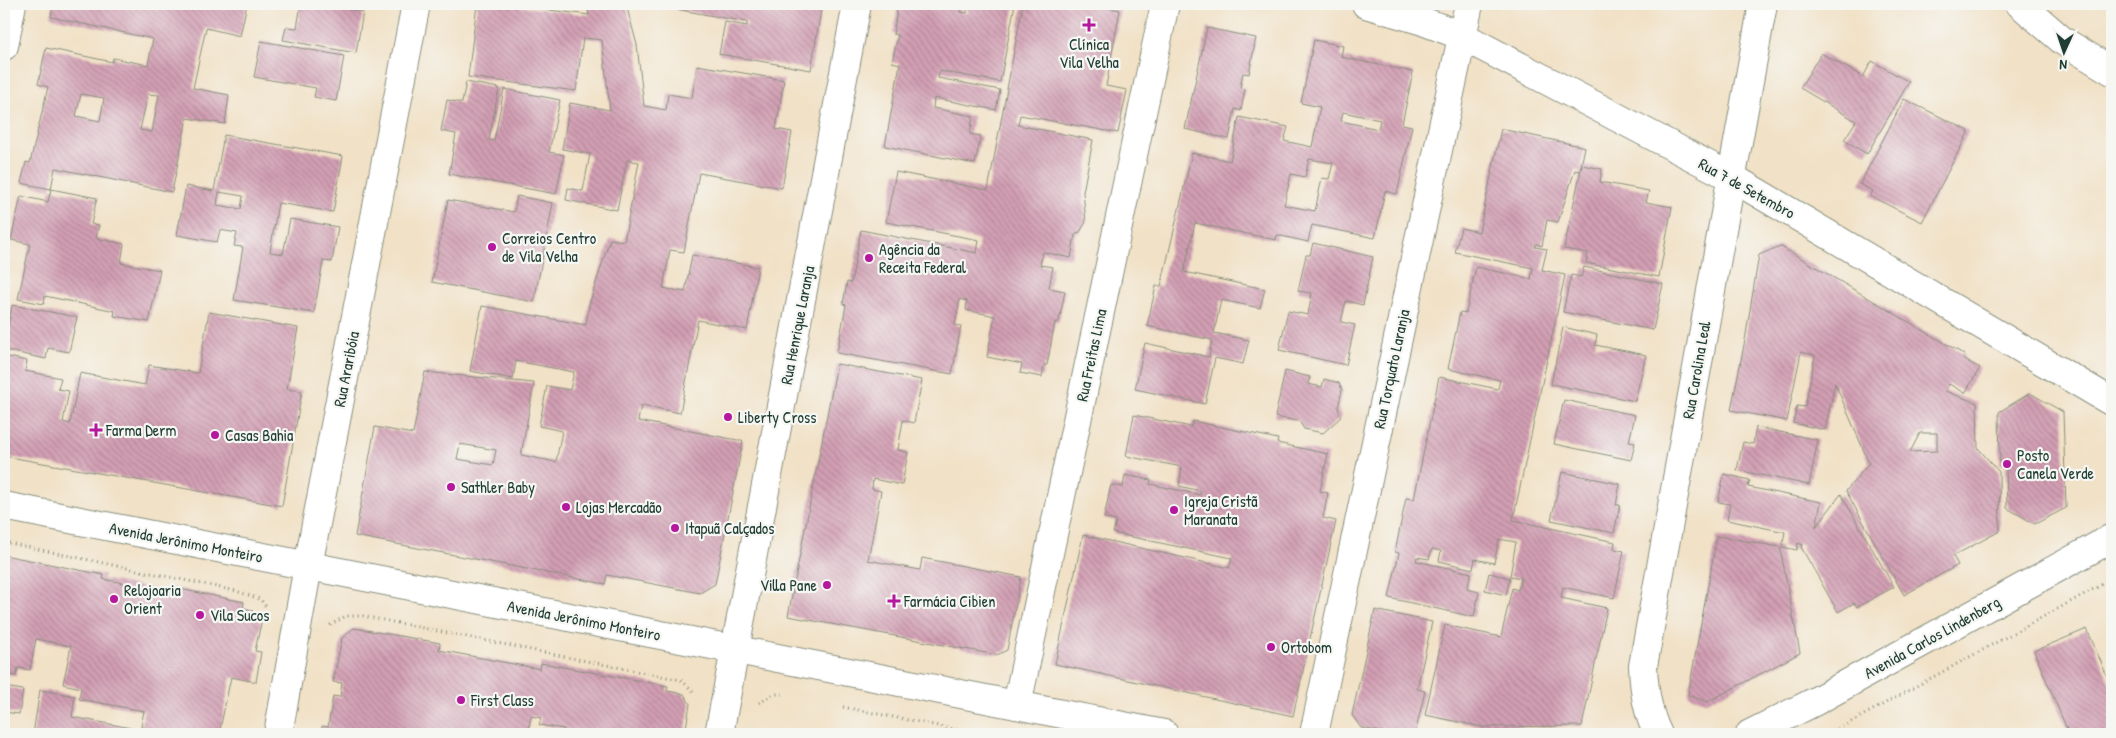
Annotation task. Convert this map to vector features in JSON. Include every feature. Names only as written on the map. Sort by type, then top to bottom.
[{"type":"street","points":[[4,46],[12,4]]},
{"type":"street","name":"Rua Araribóia","points":[[278,734],[296,627],[416,4]]},
{"type":"street","name":"Rua Henrique Laranja","points":[[721,722],[857,4]]},
{"type":"street","name":"Rua Freitas Lima","points":[[1017,706],[1165,4]]},
{"type":"street","name":"Rua 7 de Setembro","points":[[1366,4],[1420,20],[1462,36],[1731,177],[2112,402]]},
{"type":"street","name":"Rua Torquato Laranja","points":[[1314,734],[1469,4]]},
{"type":"street","name":"Rua Carolina Leal","points":[[1658,734],[1649,713],[1644,689],[1643,666],[1763,4]]},
{"type":"street","points":[[2020,4],[2063,42],[2112,70]]},
{"type":"street","name":"Avenida Jerônimo Monteiro","points":[[4,506],[1164,734]]},
{"type":"street","name":"Avenida Carlos Lindenberg","points":[[1750,734],[1814,702],[2112,538]]},
{"type":"path","points":[[4,542],[252,595],[266,605],[272,622],[324,633],[335,621],[346,616],[363,616],[680,680],[693,690],[697,703],[721,722],[750,714],[755,705],[774,694],[785,694]]},
{"type":"path","points":[[1829,734],[2112,579]]},
{"type":"path","points":[[834,705],[979,734]]},
{"type":"building","points":[[53,4],[247,4],[240,36],[206,28],[193,88],[229,95],[225,124],[187,118],[172,192],[55,168],[51,189],[21,183],[26,162],[30,163],[48,87],[38,84],[46,48],[112,62],[113,58],[148,65],[153,39],[51,17]],"holes":[[[81,94],[104,98],[100,121],[76,116]],[[148,94],[159,95],[152,132],[140,130]]]},
{"type":"building","points":[[301,4],[341,4],[340,8],[363,12],[356,53],[283,40],[286,27],[297,28]]},
{"type":"building","points":[[477,4],[501,4],[589,15],[587,4],[626,4],[637,45],[644,106],[666,110],[668,94],[692,98],[697,65],[784,80],[776,129],[792,132],[782,188],[699,173],[684,252],[670,250],[663,288],[685,292],[692,255],[758,267],[747,330],[698,320],[680,413],[641,405],[638,421],[743,441],[715,584],[700,593],[607,575],[605,584],[355,536],[375,427],[413,434],[425,372],[534,383],[521,455],[556,462],[562,431],[539,426],[547,386],[570,390],[574,372],[516,361],[513,379],[470,371],[482,306],[586,325],[589,305],[610,239],[624,241],[639,162],[627,160],[617,210],[566,200],[568,188],[583,191],[590,154],[562,149],[570,103],[610,110],[602,40],[583,38],[576,91],[468,77]],"holes":[[[460,444],[496,450],[493,465],[457,459]]]},
{"type":"building","points":[[648,4],[822,4],[811,70],[719,54],[725,22],[747,26],[747,22]]},
{"type":"building","points":[[898,4],[963,4],[961,12],[967,13],[968,4],[1015,4],[1000,82],[940,71],[938,78],[1000,90],[996,110],[934,98],[933,108],[973,116],[970,134],[981,136],[975,164],[885,146],[900,64],[892,62],[898,35],[893,34]]},
{"type":"building","points":[[1023,4],[1086,4],[1120,10],[1106,86],[1127,90],[1118,133],[1020,115],[1018,125],[1093,140],[1083,192],[1086,222],[1080,232],[1075,235],[1071,258],[1043,252],[1040,265],[1053,267],[1049,288],[1065,291],[1059,322],[1055,322],[1047,365],[1044,365],[1042,377],[1020,373],[1022,364],[987,357],[995,316],[966,310],[967,301],[960,299],[955,325],[961,326],[952,374],[837,353],[846,305],[843,304],[847,282],[851,283],[861,230],[977,253],[979,240],[886,222],[896,172],[988,190]]},
{"type":"building","points":[[1207,28],[1256,38],[1249,74],[1243,73],[1240,88],[1245,89],[1241,111],[1235,109],[1229,139],[1185,129]]},
{"type":"building","points":[[1314,40],[1343,46],[1341,57],[1413,72],[1402,124],[1412,126],[1397,194],[1385,191],[1375,238],[1312,225],[1308,242],[1277,235],[1276,240],[1195,223],[1184,272],[1265,289],[1260,308],[1221,300],[1214,333],[1249,340],[1243,364],[1215,358],[1205,404],[1135,389],[1145,343],[1209,357],[1212,340],[1147,326],[1156,286],[1161,286],[1192,153],[1230,161],[1239,117],[1288,127],[1284,141],[1312,147],[1320,107],[1301,103]],"holes":[[[1343,112],[1380,120],[1378,129],[1341,121]],[[1309,159],[1333,163],[1329,179],[1322,178],[1315,211],[1284,205],[1291,174],[1305,177]]]},
{"type":"building","points":[[261,41],[344,56],[336,101],[314,97],[316,88],[254,77]]},
{"type":"building","points":[[1821,53],[1863,77],[1872,61],[1909,82],[1867,154],[1844,140],[1856,121],[1800,88]]},
{"type":"building","points":[[466,82],[499,88],[489,140],[494,141],[504,89],[560,100],[549,152],[564,155],[556,194],[449,174],[456,134],[441,131],[447,100],[462,103]]},
{"type":"building","points":[[1904,99],[1969,131],[1922,222],[1870,196],[1873,191],[1860,184]]},
{"type":"building","points":[[1501,129],[1585,147],[1580,171],[1575,170],[1558,222],[1547,220],[1542,246],[1536,244],[1535,247],[1547,249],[1542,270],[1565,275],[1513,520],[1615,542],[1614,549],[1624,551],[1614,598],[1563,587],[1561,598],[1607,608],[1582,726],[1482,727],[1425,715],[1445,625],[1501,637],[1512,588],[1518,590],[1521,578],[1510,576],[1516,542],[1499,539],[1494,563],[1475,559],[1473,569],[1439,561],[1441,551],[1432,549],[1429,559],[1417,557],[1416,561],[1471,573],[1467,589],[1479,592],[1474,617],[1389,598],[1399,553],[1395,552],[1406,498],[1414,499],[1439,377],[1498,389],[1500,380],[1448,369],[1460,312],[1466,313],[1476,267],[1531,279],[1533,268],[1455,252],[1461,228],[1479,232]]},
{"type":"building","points":[[224,135],[343,156],[333,212],[278,203],[270,252],[283,254],[290,219],[338,227],[332,262],[323,261],[314,313],[234,300],[243,247],[234,246],[237,233],[220,230],[217,242],[177,235],[186,186],[214,191]],"holes":[[[219,192],[243,196],[241,209],[217,205]]]},
{"type":"building","points":[[1582,165],[1602,169],[1600,182],[1649,191],[1646,202],[1672,207],[1659,277],[1586,263],[1588,253],[1564,249]]},
{"type":"building","points":[[51,189],[97,198],[91,224],[99,225],[96,238],[124,244],[121,263],[160,270],[149,322],[114,316],[115,311],[45,296],[44,304],[18,299],[30,244],[11,240],[21,196],[48,202]]},
{"type":"building","name":"Correios Centro de Vila Velha","points":[[517,196],[553,203],[534,302],[432,282],[448,200],[514,212]]},
{"type":"building","points":[[1313,243],[1373,257],[1363,305],[1346,301],[1341,322],[1355,325],[1346,365],[1279,350],[1288,311],[1308,315],[1312,293],[1298,291],[1306,255],[1310,255]]},
{"type":"building","points":[[1780,246],[1965,355],[1963,359],[1980,368],[1965,393],[1949,384],[1945,391],[1977,403],[1978,448],[1999,472],[2000,531],[1953,556],[1958,565],[1904,595],[1846,491],[1869,463],[1835,383],[1825,430],[1793,423],[1797,406],[1805,407],[1815,355],[1801,352],[1787,421],[1731,410],[1759,255]],"holes":[[[1920,433],[1937,433],[1937,451],[1910,452]]]},
{"type":"building","points":[[1584,267],[1663,284],[1653,330],[1563,312],[1571,275],[1581,277]]},
{"type":"building","points":[[12,305],[77,317],[69,352],[48,348],[46,359],[4,350]]},
{"type":"building","points":[[209,312],[298,328],[287,389],[302,391],[282,506],[4,456],[4,356],[27,361],[25,371],[61,378],[58,389],[69,391],[63,422],[70,424],[80,373],[145,385],[149,365],[198,373]]},
{"type":"building","points":[[1563,327],[1597,335],[1595,345],[1646,355],[1635,401],[1551,384]]},
{"type":"building","points":[[837,364],[922,380],[914,423],[903,420],[898,450],[908,452],[902,485],[873,479],[872,489],[881,491],[868,560],[920,570],[922,558],[1021,577],[1007,650],[997,655],[788,616]]},
{"type":"building","points":[[1285,371],[1310,377],[1308,384],[1322,387],[1324,379],[1339,383],[1342,390],[1338,408],[1341,417],[1323,433],[1304,429],[1299,421],[1275,417]]},
{"type":"building","points":[[2030,393],[2063,412],[2066,508],[2035,524],[2007,508],[2006,464],[2000,464],[1999,412]]},
{"type":"building","points":[[1564,400],[1635,415],[1629,442],[1635,443],[1631,460],[1554,444]]},
{"type":"building","points":[[1134,415],[1191,427],[1193,421],[1278,439],[1277,443],[1328,454],[1320,491],[1328,493],[1323,518],[1336,521],[1293,716],[1055,664],[1083,535],[1229,568],[1232,558],[1113,533],[1116,521],[1104,518],[1111,485],[1123,487],[1125,475],[1151,480],[1150,484],[1200,495],[1201,491],[1179,486],[1182,467],[1126,456]]},
{"type":"building","points":[[1756,427],[1818,440],[1809,485],[1737,470],[1743,442],[1753,444]]},
{"type":"building","points":[[1562,472],[1620,484],[1616,505],[1620,505],[1614,533],[1551,520]]},
{"type":"building","points":[[1724,474],[1750,480],[1748,487],[1821,502],[1816,527],[1841,494],[1894,587],[1857,607],[1854,603],[1838,612],[1801,547],[1803,545],[1798,543],[1797,550],[1782,547],[1785,532],[1727,520],[1730,504],[1718,502]]},
{"type":"building","points":[[1717,536],[1780,547],[1800,653],[1707,702],[1688,695]]},
{"type":"building","points":[[4,555],[104,575],[103,579],[169,592],[170,587],[244,602],[243,608],[252,610],[261,623],[255,651],[261,652],[256,682],[231,677],[219,734],[180,734],[141,727],[144,711],[79,699],[81,688],[63,684],[71,646],[36,639],[30,670],[18,668],[16,676],[4,674]]},
{"type":"building","points":[[1489,573],[1510,578],[1506,595],[1485,590]]},
{"type":"building","points":[[1375,610],[1432,622],[1417,689],[1425,691],[1415,734],[1391,734],[1361,728],[1352,715]]},
{"type":"building","points":[[354,628],[440,643],[439,650],[540,669],[541,663],[668,686],[667,691],[684,694],[690,704],[685,734],[563,734],[564,729],[539,725],[541,718],[531,716],[528,734],[321,734],[322,726],[328,727],[333,696],[340,697],[342,683],[333,682],[342,638]]},
{"type":"building","points":[[2087,629],[2112,688],[2112,734],[2069,734],[2034,651]]},
{"type":"building","points":[[4,687],[23,690],[19,714],[4,712]]},
{"type":"building","points":[[40,690],[75,696],[72,717],[131,728],[129,734],[33,734]]},
{"type":"place","name":"Clínica Vila Velha","points":[[1089,25]]},
{"type":"place","name":"Correios Centro de Vila Velha","points":[[492,247]]},
{"type":"place","name":"Agência da Receita Federal","points":[[869,258]]},
{"type":"place","name":"Liberty Cross","points":[[728,417]]},
{"type":"place","name":"Farma Derm","points":[[96,430]]},
{"type":"place","name":"Casas Bahia","points":[[215,435]]},
{"type":"place","name":"Posto Canela Verde","points":[[2007,464]]},
{"type":"place","name":"Sathler Baby","points":[[451,487]]},
{"type":"place","name":"Lojas Mercadão","points":[[566,507]]},
{"type":"place","name":"Igreja Cristã Maranata","points":[[1174,510]]},
{"type":"place","name":"Itapuã Calçados","points":[[675,528]]},
{"type":"place","name":"Villa Pane","points":[[827,585]]},
{"type":"place","name":"Relojoaria Orient","points":[[114,599]]},
{"type":"place","name":"Farmácia Cibien","points":[[894,601]]},
{"type":"place","name":"Vila Sucos","points":[[200,615]]},
{"type":"place","name":"Ortobom","points":[[1271,647]]},
{"type":"place","name":"First Class","points":[[461,700]]}]
